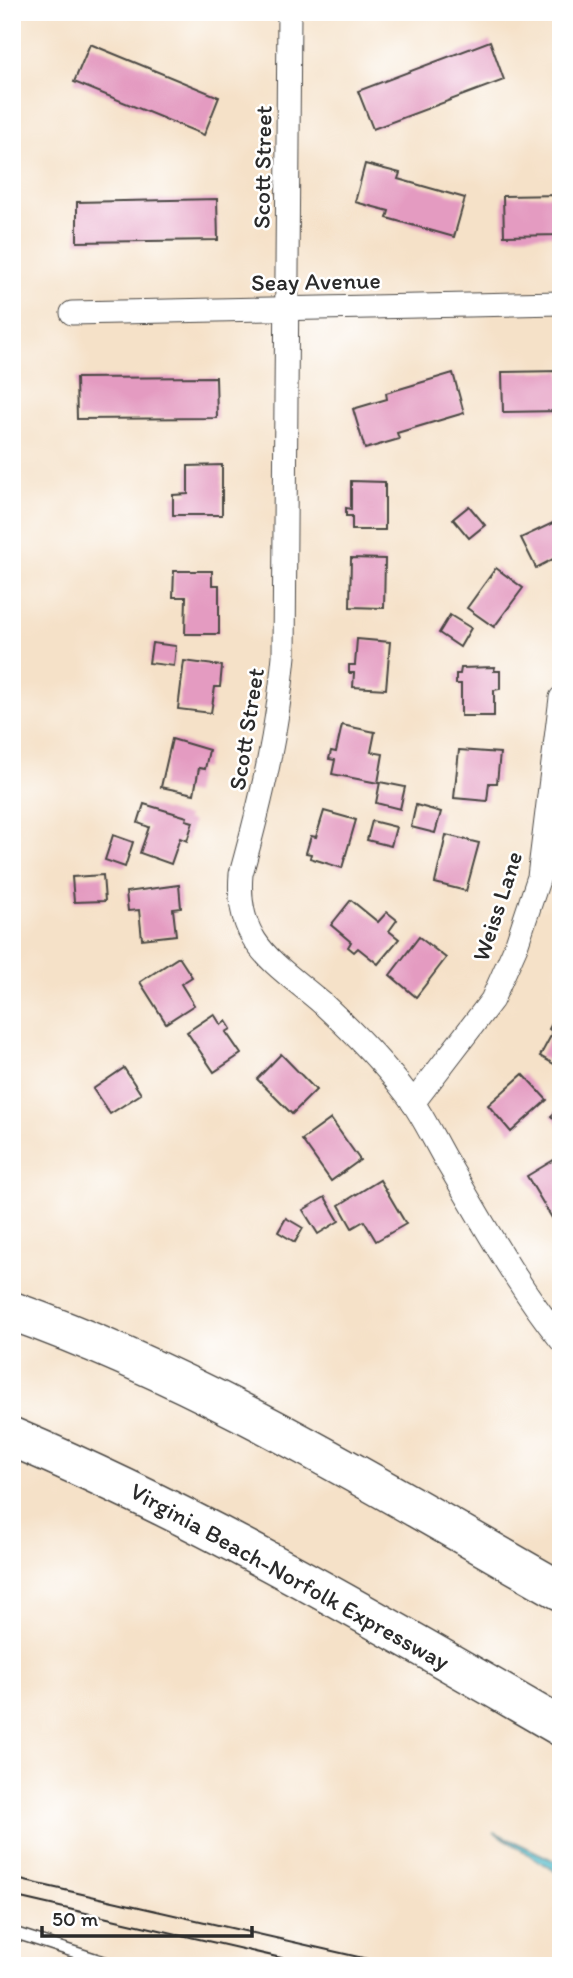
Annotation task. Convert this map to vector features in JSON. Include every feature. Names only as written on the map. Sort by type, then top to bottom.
[{"type":"highway","points":[[12,1311],[152,1367],[339,1464],[561,1591]]},
{"type":"highway","name":"Virginia Beach-Norfolk Expressway","points":[[12,1437],[114,1480],[204,1525],[561,1727]]},
{"type":"street","name":"Scott Street","points":[[289,12],[284,656],[278,721],[269,772],[241,874],[243,911],[256,945],[269,962],[322,1004],[371,1052],[413,1103],[530,1301],[561,1340]]},
{"type":"street","name":"Seay Avenue","points":[[72,313],[561,303]]},
{"type":"street","name":"Weiss Lane","points":[[413,1103],[492,1000],[516,946],[539,877],[561,698]]},
{"type":"lane","points":[[12,1932],[118,1966]]},
{"type":"water","points":[[494,1832],[561,1864],[561,1875]]},
{"type":"building","points":[[490,41],[504,80],[373,129],[358,91]]},
{"type":"building","points":[[90,44],[219,97],[204,135],[74,82]]},
{"type":"building","points":[[365,164],[400,173],[398,179],[465,198],[454,237],[387,218],[389,211],[355,202]]},
{"type":"building","points":[[561,195],[561,235],[504,236],[503,196]]},
{"type":"building","points":[[217,199],[218,240],[77,242],[77,202]]},
{"type":"building","points":[[561,371],[561,411],[503,412],[502,372]]},
{"type":"building","points":[[453,373],[464,413],[397,433],[399,439],[365,449],[353,409],[387,399],[386,393]]},
{"type":"building","points":[[216,377],[217,418],[77,419],[76,378]]},
{"type":"building","points":[[222,465],[222,515],[173,515],[173,495],[188,494],[188,466]]},
{"type":"building","points":[[351,481],[385,482],[385,530],[352,530],[352,516],[346,516],[346,508],[351,509]]},
{"type":"building","points":[[469,506],[485,525],[469,538],[453,519]]},
{"type":"building","points":[[561,519],[561,555],[536,568],[521,538]]},
{"type":"building","points":[[351,558],[385,559],[384,608],[350,607]]},
{"type":"building","points":[[496,568],[523,588],[494,627],[467,608]]},
{"type":"building","points":[[174,571],[212,571],[212,585],[219,585],[219,634],[185,634],[186,597],[173,597]]},
{"type":"building","points":[[450,615],[471,628],[460,647],[439,633]]},
{"type":"building","points":[[357,639],[390,642],[386,689],[353,687],[354,673],[349,673],[349,665],[355,665]]},
{"type":"building","points":[[152,643],[176,646],[174,666],[149,663]]},
{"type":"building","points":[[184,661],[222,666],[220,687],[215,687],[211,713],[178,709]]},
{"type":"building","points":[[495,667],[494,671],[500,671],[500,689],[494,690],[494,716],[461,716],[461,684],[456,684],[456,674],[460,674],[461,668]]},
{"type":"building","points":[[342,725],[375,732],[371,752],[383,754],[378,783],[332,774],[335,760],[329,759],[331,751],[336,752]]},
{"type":"building","points":[[172,739],[209,750],[205,769],[199,768],[194,794],[161,787]]},
{"type":"building","points":[[459,750],[500,753],[497,783],[489,783],[487,801],[454,798]]},
{"type":"building","points":[[380,782],[405,787],[400,809],[376,803]]},
{"type":"building","points":[[144,804],[187,817],[186,820],[193,822],[187,841],[180,838],[171,864],[140,853],[149,827],[138,823]]},
{"type":"building","points":[[416,805],[441,812],[435,833],[411,827]]},
{"type":"building","points":[[324,811],[356,820],[342,868],[310,858],[311,854],[306,853],[311,836],[316,837]]},
{"type":"building","points":[[372,821],[396,827],[391,846],[367,840]]},
{"type":"building","points":[[113,835],[133,842],[125,867],[105,860]]},
{"type":"building","points":[[446,835],[479,843],[466,891],[435,883]]},
{"type":"building","points":[[103,875],[105,901],[74,902],[72,877]]},
{"type":"building","points":[[179,885],[181,908],[173,909],[176,935],[142,939],[139,910],[128,911],[126,892]]},
{"type":"building","points":[[351,900],[378,922],[387,912],[397,920],[389,931],[399,939],[378,964],[358,948],[354,952],[348,947],[351,942],[331,925]]},
{"type":"building","points":[[419,937],[446,958],[416,997],[390,975]]},
{"type":"building","points":[[179,957],[192,977],[181,984],[194,1005],[166,1023],[140,982]]},
{"type":"building","points":[[214,1014],[221,1025],[226,1021],[231,1029],[226,1032],[241,1054],[214,1072],[187,1032]]},
{"type":"building","points":[[557,1014],[561,1016],[561,1068],[540,1056],[553,1032],[549,1029]]},
{"type":"building","points":[[281,1054],[316,1090],[292,1114],[257,1079]]},
{"type":"building","points":[[124,1068],[141,1094],[110,1114],[93,1089]]},
{"type":"building","points":[[523,1074],[547,1100],[511,1132],[488,1105]]},
{"type":"building","points":[[561,1107],[561,1127],[551,1116]]},
{"type":"building","points":[[331,1119],[360,1160],[331,1181],[302,1140]]},
{"type":"building","points":[[557,1158],[561,1164],[561,1213],[552,1218],[527,1176]]},
{"type":"building","points":[[380,1180],[406,1224],[376,1241],[364,1221],[352,1228],[339,1205]]},
{"type":"building","points":[[325,1197],[339,1221],[318,1234],[303,1210]]},
{"type":"building","points":[[286,1218],[303,1228],[295,1242],[278,1232]]},
{"type":"tram line","points":[[12,1878],[398,1966]]},
{"type":"tram line","points":[[12,1896],[316,1966]]}]
